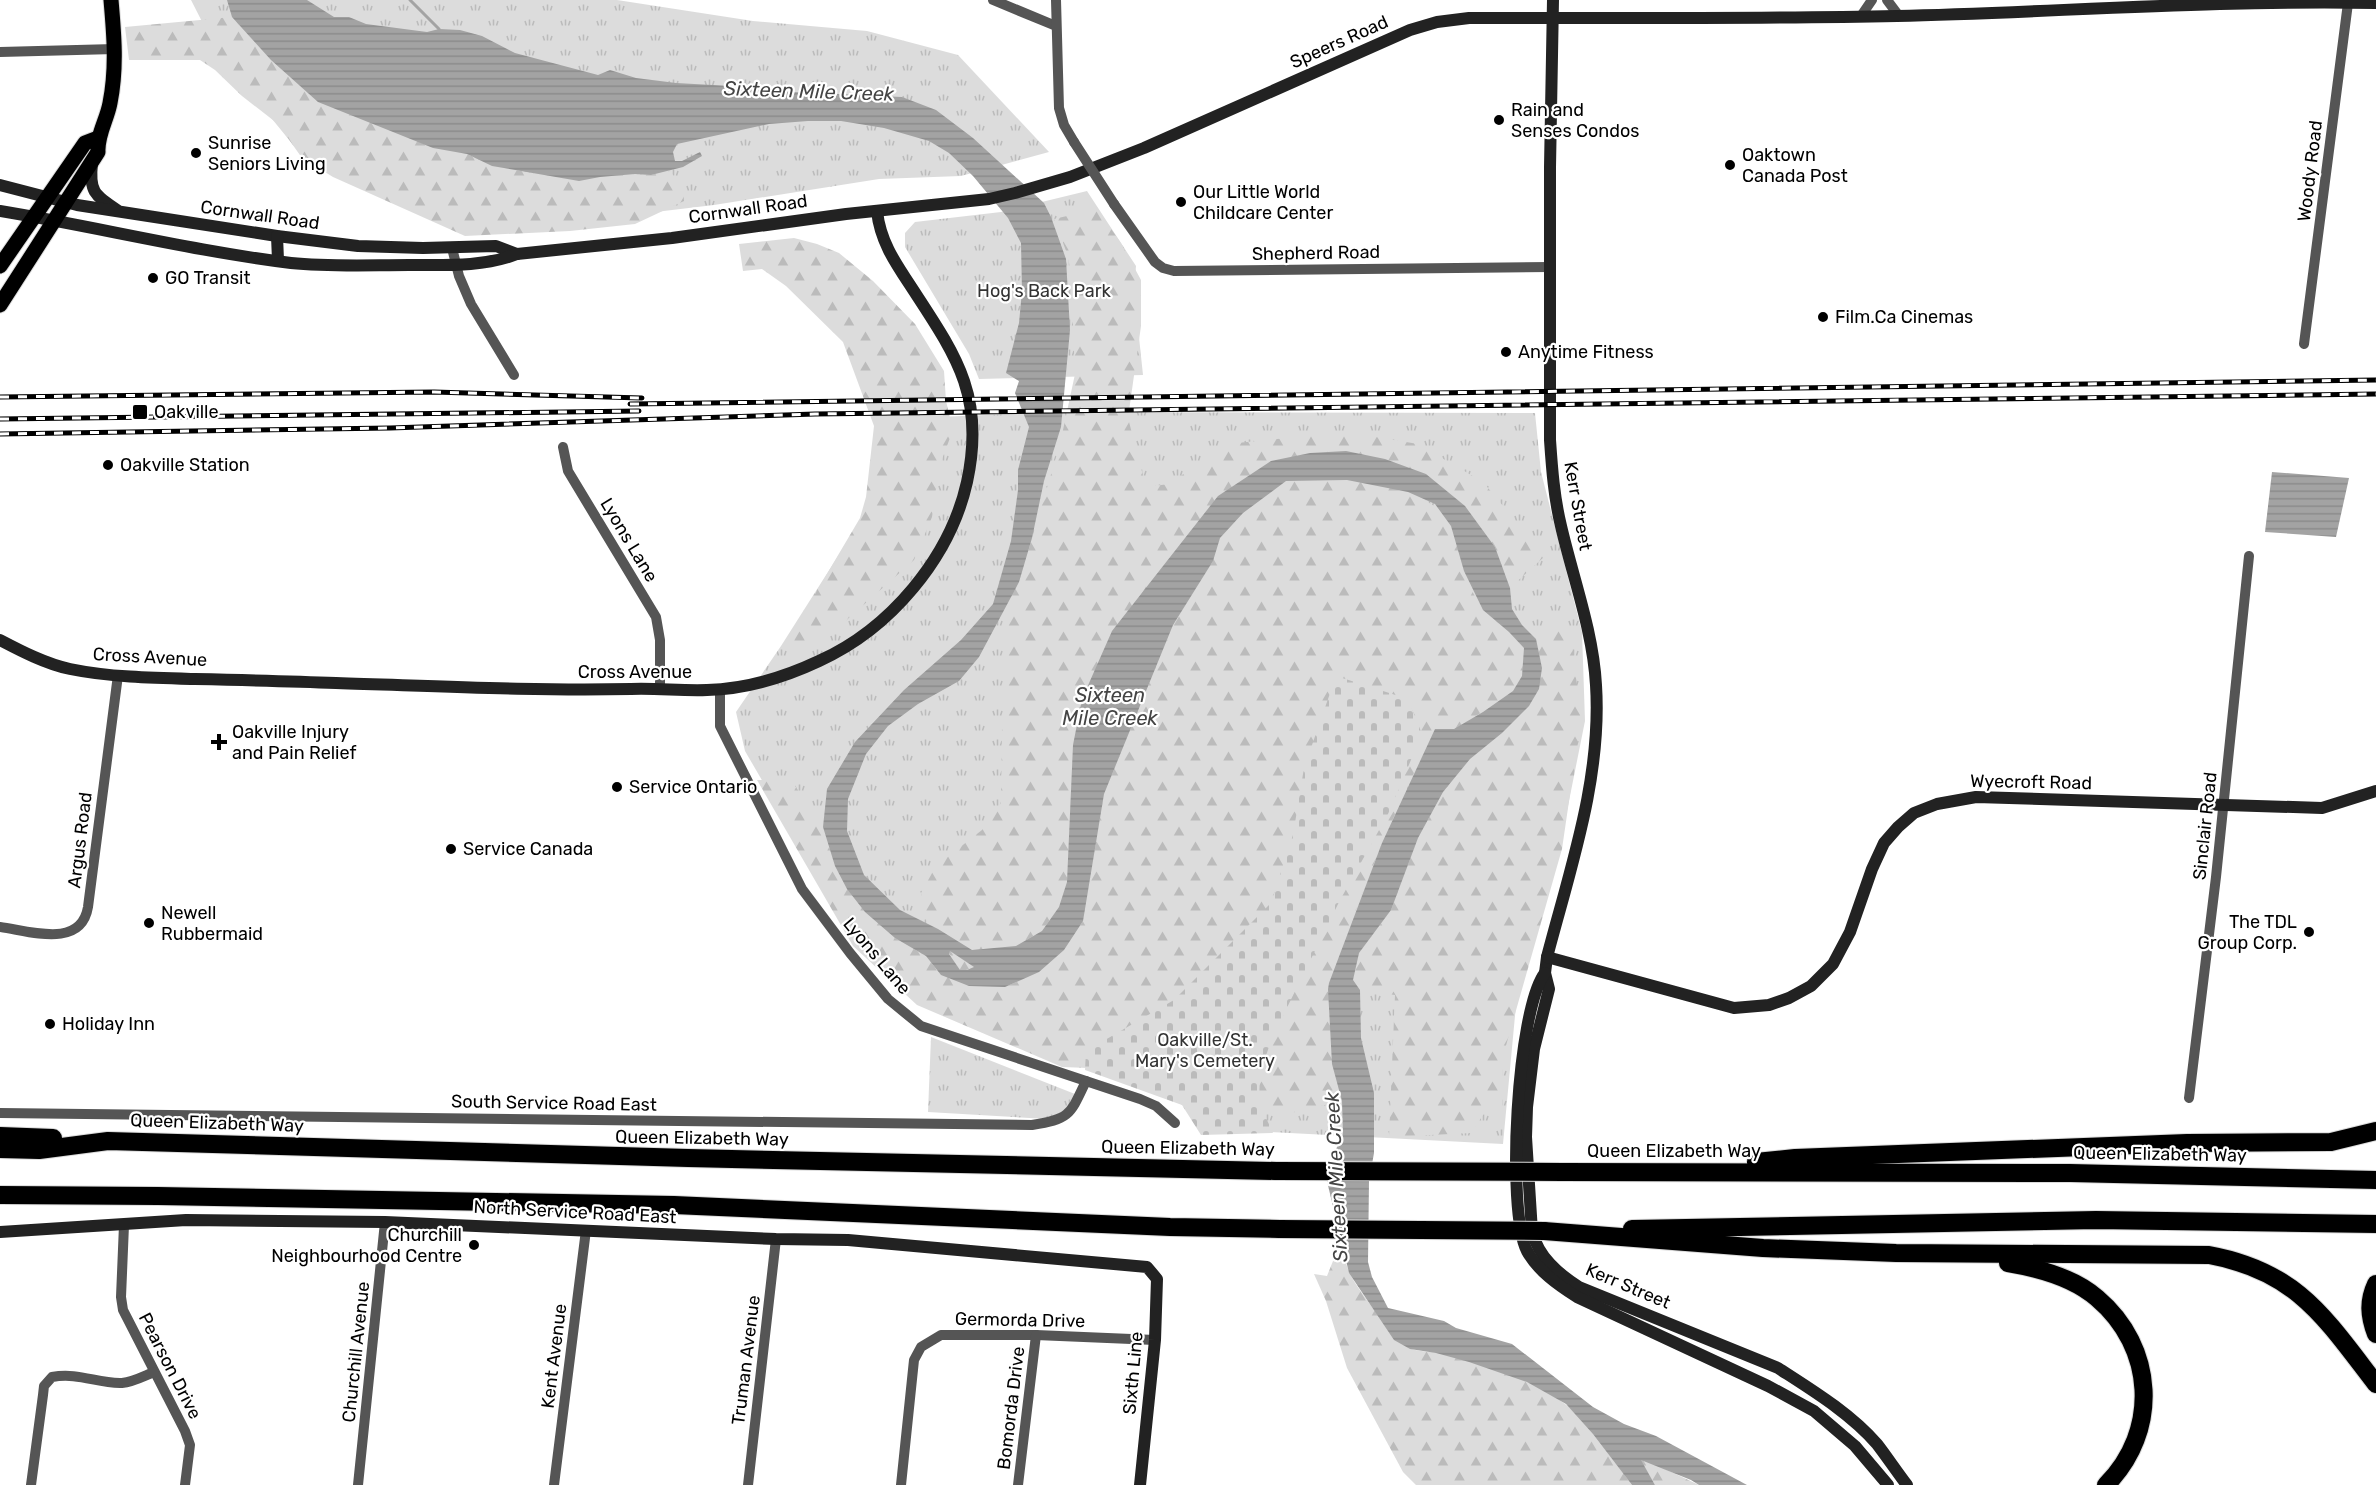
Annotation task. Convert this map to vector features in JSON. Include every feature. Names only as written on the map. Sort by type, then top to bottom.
[{"type":"highway","points":[[1643,1172],[1795,1158],[2187,1143],[2331,1142],[2376,1131]]},
{"type":"highway","points":[[0,1136],[108,1141]]},
{"type":"highway","name":"Queen Elizabeth Way","points":[[0,1149],[39,1150],[108,1141],[688,1158],[1276,1171],[2058,1173],[2376,1180]]},
{"type":"highway","points":[[0,1195],[674,1205],[1158,1226],[1280,1229],[1544,1231],[2097,1220],[2376,1224]]},
{"type":"highway","points":[[0,1208],[134,1202],[158,1196]]},
{"type":"highway","points":[[1544,1231],[1763,1248],[2034,1256],[2209,1255],[2231,1259],[2277,1277],[2302,1296],[2329,1322],[2376,1384]]},
{"type":"highway","points":[[1974,1255],[1993,1262],[2047,1271],[2069,1281],[2097,1297],[2125,1329],[2141,1367],[2145,1394],[2140,1426],[2133,1447],[2117,1474],[2106,1485]]},
{"type":"highway","points":[[2376,1284],[2370,1296],[2371,1320],[2376,1334]]},
{"type":"main road","points":[[0,305],[98,152],[98,138],[110,103],[115,49],[111,0]]},
{"type":"main road","name":"Kerr Street","points":[[1553,0],[1550,167],[1552,484],[1589,638],[1596,684],[1596,751],[1586,802],[1547,957],[1545,973],[1549,989],[1529,1077],[1526,1137],[1532,1232],[1535,1245],[1547,1262],[1579,1287],[1778,1368],[1833,1404],[1875,1443],[1908,1485]]},
{"type":"main road","name":"Speers Road","points":[[877,211],[989,199],[1070,177],[1144,148],[1410,30],[1437,22],[1469,18],[1676,20],[1899,16],[2133,6],[2376,3]]},
{"type":"main road","points":[[0,266],[85,143],[98,138]]},
{"type":"main road","points":[[92,163],[90,180],[92,189],[100,199],[120,212]]},
{"type":"main road","name":"Cornwall Road","points":[[0,185],[67,203],[277,236],[358,246],[452,248],[496,246],[517,254]]},
{"type":"main road","name":"Cornwall Road","points":[[0,211],[278,260],[341,266],[496,261],[517,254],[672,238],[877,211]]},
{"type":"main road","name":"Cross Avenue","points":[[0,640],[64,668],[118,675],[543,689],[720,689],[762,682],[820,661],[849,645],[901,602],[922,575],[950,529],[966,484],[973,445],[966,382],[952,351],[884,242],[879,230],[877,211]]},
{"type":"main road","points":[[277,236],[278,260]]},
{"type":"main road","name":"Wyecroft Road","points":[[1547,957],[1734,1008],[1769,1005],[1789,998],[1811,986],[1833,964],[1850,932],[1872,869],[1884,843],[1914,813],[1937,804],[1976,797],[2322,808],[2376,791]]},
{"type":"main road","name":"Kerr Street","points":[[1545,973],[1538,982],[1522,1044],[1516,1139],[1521,1227],[1527,1250],[1549,1277],[1577,1297],[1768,1386],[1814,1411],[1855,1446],[1888,1485]]},
{"type":"main road","name":"North Service Road East","points":[[0,1232],[186,1220],[385,1222],[848,1240],[1147,1267]]},
{"type":"main road","name":"Sixth Line","points":[[1140,1485],[1155,1340],[1157,1279],[1147,1267]]},
{"type":"street","points":[[993,0],[1056,26]]},
{"type":"street","name":"Shepherd Road","points":[[1056,0],[1059,108],[1064,125],[1114,204],[1155,262],[1163,268],[1174,272],[1550,267]]},
{"type":"street","points":[[1861,16],[1872,0]]},
{"type":"street","points":[[1887,0],[1899,16]]},
{"type":"street","name":"Woody Road","points":[[2304,344],[2348,3]]},
{"type":"street","points":[[0,52],[115,49]]},
{"type":"street","points":[[452,248],[471,304],[514,375]]},
{"type":"street","name":"Lyons Lane","points":[[563,447],[568,471],[656,617],[660,640],[660,688]]},
{"type":"street","name":"Sinclair Road","points":[[2189,1098],[2224,806],[2249,556]]},
{"type":"street","name":"Argus Road","points":[[0,927],[60,934],[71,932],[84,922],[89,899],[118,675]]},
{"type":"street","name":"Lyons Lane","points":[[720,689],[720,726],[802,889],[850,954],[888,999],[921,1026],[1156,1106],[1175,1123]]},
{"type":"street","name":"South Service Road East","points":[[0,1113],[1032,1125],[1059,1121],[1074,1108],[1086,1082]]},
{"type":"street","name":"Churchill Avenue","points":[[358,1485],[385,1222]]},
{"type":"street","name":"Pearson Drive","points":[[124,1225],[121,1297],[123,1310],[190,1445],[185,1485]]},
{"type":"street","name":"Kent Avenue","points":[[554,1485],[586,1230]]},
{"type":"street","name":"Truman Avenue","points":[[748,1485],[776,1239]]},
{"type":"street","name":"Germorda Drive","points":[[901,1485],[914,1360],[921,1347],[941,1335],[1036,1335],[1155,1340]]},
{"type":"street","name":"Bomorda Drive","points":[[1018,1485],[1036,1335]]},
{"type":"street","points":[[31,1485],[44,1386],[52,1377],[68,1374],[120,1383],[154,1372]]},
{"type":"green space","points":[[191,0],[617,0],[753,21],[867,31],[958,55],[1049,152],[961,176],[879,179],[714,205],[580,221],[401,203],[294,146],[217,51]]},
{"type":"green space","points":[[232,17],[271,60],[304,90],[433,148],[467,154],[492,166],[579,181],[635,174],[651,175],[670,171],[683,189],[684,201],[635,224],[570,231],[465,236],[333,177],[302,158],[278,124],[200,60],[129,60],[125,27]]},
{"type":"green space","name":"Hog's Back Park","points":[[1087,191],[1136,266],[1134,290],[1143,375],[979,379],[969,354],[905,247],[905,233],[915,222],[1001,212]]},
{"type":"green space","points":[[1097,209],[1121,243],[1141,280],[1141,326],[1128,418],[1146,487],[1169,484],[1227,444],[1346,432],[1418,444],[1483,482],[1545,556],[1510,588],[1495,547],[1465,506],[1346,451],[1218,496],[1098,665],[1082,699],[1067,882],[1059,907],[1042,931],[1016,946],[972,950],[927,924],[921,893],[936,866],[982,830],[1001,803],[1002,728],[1008,676],[1003,610],[1019,582],[1060,444],[1075,374],[1071,276],[1068,256],[1054,219]]},
{"type":"green space","points":[[794,238],[839,253],[873,281],[915,324],[944,371],[946,401],[953,430],[939,467],[932,517],[914,560],[841,625],[787,651],[798,623],[860,518],[866,497],[874,426],[843,342],[786,286],[762,269],[743,271],[739,244]]},
{"type":"green space","points":[[1058,412],[1535,413],[1541,472],[1582,632],[1585,721],[1562,836],[1519,973],[1503,1144],[1231,1130],[851,934],[745,751],[736,712],[781,646],[887,479],[888,419]]},
{"type":"green space","points":[[1321,479],[1375,484],[1414,495],[1430,503],[1443,515],[1452,529],[1478,602],[1486,613],[1509,631],[1524,648],[1522,676],[1513,691],[1424,751],[1382,843],[1337,958],[1332,1065],[1342,1101],[1278,1116],[1245,1074],[1062,1067],[917,1005],[853,946],[757,780],[791,780],[823,827],[835,866],[895,938],[926,956],[941,975],[1005,987],[1039,972],[1064,950],[1083,921],[1104,794],[1173,625],[1213,561],[1220,538],[1243,513],[1286,481]]},
{"type":"green space","points":[[1562,617],[1573,652],[1581,719],[1562,849],[1503,1056],[1502,1106],[1485,1112],[1471,1133],[1389,1137],[1395,995],[1360,990],[1353,980],[1359,953],[1391,910],[1418,838],[1443,792],[1470,759],[1502,733],[1529,706],[1542,668],[1536,639]]},
{"type":"green space","name":"Oakville/St. Mary's Cemetery","points":[[1336,676],[1408,699],[1422,734],[1388,814],[1339,902],[1273,1036],[1260,1072],[1259,1103],[1273,1133],[1201,1135],[1182,1105],[1085,1070],[1086,1051],[1174,1000],[1271,903],[1293,835],[1304,768]]},
{"type":"green space","points":[[950,950],[974,967],[960,970],[949,953]]},
{"type":"green space","points":[[931,1037],[1075,1094],[1066,1110],[1048,1119],[928,1112]]},
{"type":"green space","points":[[1341,1241],[1346,1264],[1353,1279],[1378,1314],[1406,1345],[1415,1350],[1439,1353],[1488,1367],[1521,1379],[1551,1395],[1582,1420],[1632,1485],[1416,1485],[1403,1472],[1347,1368],[1326,1301],[1314,1274],[1327,1276]]},
{"type":"green space","points":[[1640,1460],[1646,1460],[1699,1485],[1655,1485]]},
{"type":"water","name":"Sixteen Mile Creek","points":[[227,0],[307,0],[334,17],[349,17],[366,24],[427,32],[439,29],[460,30],[482,36],[515,53],[598,75],[610,70],[636,78],[676,83],[770,91],[902,97],[936,110],[973,138],[1044,203],[1066,259],[1070,330],[1061,427],[1044,481],[1032,538],[1019,582],[979,657],[959,681],[918,704],[888,726],[866,754],[848,799],[847,831],[864,875],[900,910],[938,929],[972,950],[1016,946],[1042,931],[1059,907],[1067,882],[1073,745],[1082,699],[1112,631],[1218,496],[1271,461],[1310,453],[1346,451],[1385,459],[1426,474],[1465,506],[1495,547],[1510,588],[1512,609],[1522,625],[1536,639],[1542,668],[1539,689],[1529,706],[1502,733],[1470,759],[1443,792],[1418,838],[1391,910],[1359,953],[1353,980],[1360,990],[1361,1038],[1374,1093],[1374,1153],[1369,1181],[1368,1262],[1372,1277],[1388,1308],[1444,1321],[1456,1328],[1512,1344],[1593,1407],[1624,1424],[1656,1436],[1747,1485],[1699,1485],[1641,1460],[1655,1485],[1632,1485],[1593,1434],[1566,1404],[1527,1382],[1469,1362],[1410,1349],[1394,1340],[1349,1273],[1325,1173],[1343,1134],[1342,1101],[1332,1064],[1329,983],[1382,843],[1435,729],[1454,729],[1483,712],[1513,691],[1522,676],[1524,648],[1483,610],[1464,571],[1451,526],[1435,504],[1408,492],[1347,480],[1286,481],[1243,513],[1220,538],[1213,561],[1173,625],[1104,794],[1083,921],[1064,950],[1039,972],[1005,987],[969,986],[941,975],[926,956],[895,938],[865,912],[847,889],[835,866],[823,827],[827,789],[855,742],[904,690],[961,640],[993,604],[1011,541],[1018,490],[1018,470],[1029,427],[1015,393],[1019,381],[1006,373],[1019,323],[1022,291],[1021,243],[1008,218],[973,176],[949,153],[929,141],[884,128],[841,121],[769,124],[677,144],[673,152],[675,161],[682,161],[700,152],[702,156],[683,167],[651,175],[635,174],[579,181],[492,166],[467,154],[433,148],[318,102],[271,60],[232,17]],"holes":[[[950,951],[974,967],[960,970],[949,954]]]},
{"type":"water","points":[[2272,472],[2349,478],[2336,537],[2265,532]]},
{"type":"waterway","points":[[410,0],[439,29]]},
{"type":"railway","points":[[630,404],[2376,380]]},
{"type":"railway","points":[[0,397],[434,392],[642,398]]},
{"type":"railway","points":[[0,434],[390,428],[815,414],[2376,394]]},
{"type":"railway","points":[[0,419],[639,411]]},
{"type":"place","name":"Rain and Senses Condos","points":[[1499,120]]},
{"type":"place","name":"Sunrise Seniors Living","points":[[196,153]]},
{"type":"place","name":"Oaktown Canada Post","points":[[1730,165]]},
{"type":"place","name":"Our Little World Childcare Center","points":[[1181,202]]},
{"type":"place","name":"GO Transit","points":[[153,278]]},
{"type":"place","name":"Film.Ca Cinemas","points":[[1823,317]]},
{"type":"place","name":"Anytime Fitness","points":[[1506,352]]},
{"type":"place","name":"Oakville","points":[[140,412]]},
{"type":"place","name":"Oakville Station","points":[[108,465]]},
{"type":"place","name":"Oakville Injury and Pain Relief","points":[[219,742]]},
{"type":"place","name":"Service Ontario","points":[[617,787]]},
{"type":"place","name":"Service Canada","points":[[451,849]]},
{"type":"place","name":"Newell Rubbermaid","points":[[149,923]]},
{"type":"place","name":"The TDL Group Corp.","points":[[2309,932]]},
{"type":"place","name":"Holiday Inn","points":[[50,1024]]},
{"type":"place","name":"Churchill Neighbourhood Centre","points":[[474,1245]]}]
